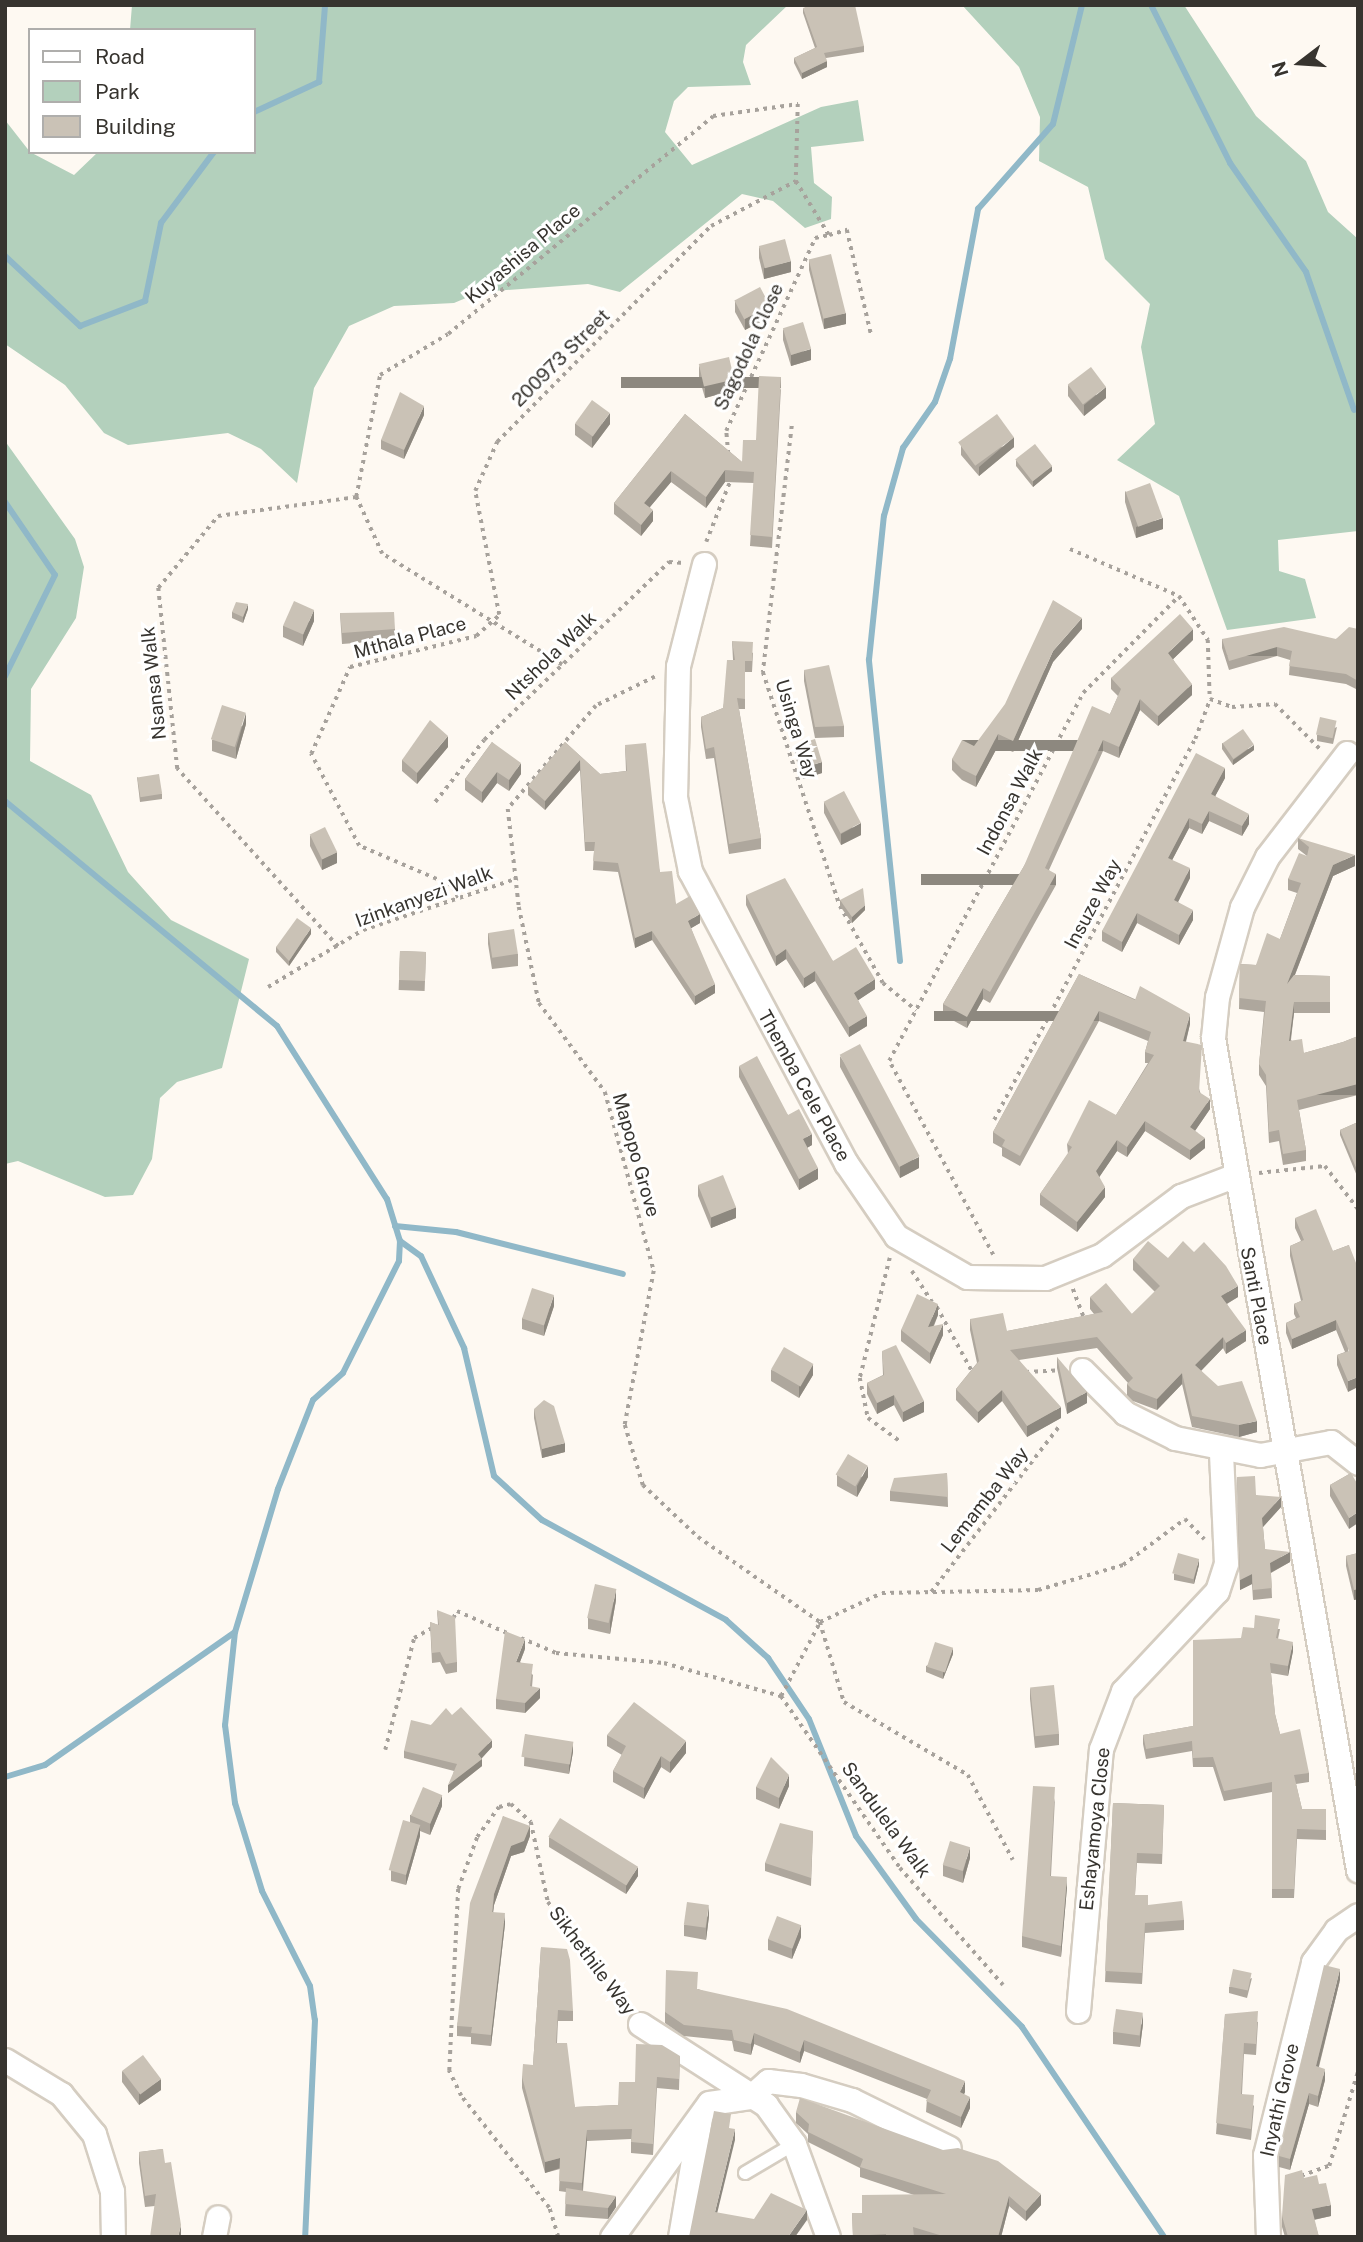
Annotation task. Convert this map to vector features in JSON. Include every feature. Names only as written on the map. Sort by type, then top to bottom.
[{"type":"street","name":"Themba Cele Place","points":[[704,564],[678,666],[675,797],[690,872],[846,1163],[896,1236],[915,1252],[967,1277],[1007,1282],[1068,1273],[1181,1196],[1233,1176]]},
{"type":"street","name":"Santi Place","points":[[1347,753],[1267,857],[1226,958],[1213,1038],[1233,1176],[1287,1454],[1354,1831],[1358,1870]]},
{"type":"street","points":[[1082,1370],[1125,1413],[1221,1451],[1287,1454],[1331,1442],[1358,1463]]},
{"type":"street","name":"Eshayamoya Close","points":[[1078,2011],[1101,1749],[1111,1714],[1138,1672],[1204,1609],[1226,1563],[1221,1451]]},
{"type":"street","name":"Inyathi Grove","points":[[1264,2181],[1265,2155],[1313,1962],[1336,1930],[1358,1915]]},
{"type":"street","name":"Sikhethile Way","points":[[640,2024],[766,2105],[794,2144],[828,2237]]},
{"type":"street","points":[[5,2060],[61,2094],[94,2134],[112,2191],[113,2237]]},
{"type":"street","points":[[612,2237],[700,2116],[720,2098],[750,2097],[768,2081],[801,2085],[852,2100],[949,2148]]},
{"type":"street","points":[[680,2237],[700,2116]]},
{"type":"street","points":[[1264,2181],[1268,2237]]},
{"type":"lane","points":[[745,2173],[794,2144]]},
{"type":"path","name":"Kuyashisa Place","points":[[356,498],[380,375],[448,334],[713,116],[798,104],[796,181]]},
{"type":"path","points":[[796,181],[829,235],[847,230],[871,334]]},
{"type":"path","name":"200973 Street","points":[[489,620],[499,615],[475,492],[498,442],[711,226],[796,181]]},
{"type":"path","name":"Sagodola Close","points":[[704,564],[706,530],[732,478],[726,431],[815,239],[829,235]]},
{"type":"path","name":"Usinga Way","points":[[792,426],[763,671],[840,906],[883,982],[916,1010]]},
{"type":"path","points":[[356,498],[382,554],[562,665]]},
{"type":"path","name":"Nsansa Walk","points":[[338,947],[177,769],[158,589],[218,516],[356,498]]},
{"type":"path","points":[[1070,549],[1180,596],[1208,640],[1210,699],[1232,707],[1275,704],[1322,751],[1347,753]]},
{"type":"path","name":"Ntshola Walk","points":[[435,803],[484,740],[669,562],[704,564]]},
{"type":"path","name":"Indonsa Walk","points":[[1007,1282],[889,1061],[1083,694],[1180,596]]},
{"type":"path","name":"Mthala Place","points":[[458,898],[452,886],[359,846],[311,754],[350,667],[476,636],[489,620]]},
{"type":"path","name":"Mapopo Grove","points":[[678,666],[596,706],[508,809],[518,878],[539,1003],[605,1092],[653,1271],[625,1425],[643,1485],[698,1538],[820,1622]]},
{"type":"path","name":"Insuze Way","points":[[994,1120],[1195,739],[1210,699]]},
{"type":"path","name":"Izinkanyezi Walk","points":[[268,987],[363,930],[518,878]]},
{"type":"path","points":[[1233,1176],[1325,1166],[1358,1209]]},
{"type":"path","points":[[896,1236],[860,1378],[868,1418],[901,1442]]},
{"type":"path","points":[[915,1252],[917,1287],[944,1314],[966,1367],[981,1375]]},
{"type":"path","points":[[1068,1273],[1086,1324]]},
{"type":"path","points":[[1014,1372],[1082,1370]]},
{"type":"path","name":"Lemamba Way","points":[[931,1592],[1061,1424]]},
{"type":"path","points":[[385,1750],[414,1639],[457,1611],[556,1653],[664,1663],[781,1696],[820,1622],[882,1593],[1038,1590],[1123,1565],[1185,1519],[1226,1563]]},
{"type":"path","points":[[820,1622],[844,1702],[968,1775],[1013,1860]]},
{"type":"path","name":"Sandulela Walk","points":[[781,1696],[900,1868],[1003,1985]]},
{"type":"path","name":"Sikhethile Way","points":[[558,2237],[550,2208],[461,2096],[449,2071],[458,1889],[477,1837],[499,1807],[511,1804],[531,1822],[548,1902],[640,2024]]},
{"type":"path","name":"Inyathi Grove","points":[[1264,2181],[1325,2172],[1358,2071]]},
{"type":"green space","points":[[132,5],[788,5],[746,45],[743,62],[751,85],[688,87],[674,101],[665,132],[692,165],[821,107],[858,100],[864,141],[811,147],[814,183],[832,197],[831,219],[805,228],[773,201],[742,194],[620,292],[588,284],[480,292],[454,303],[394,306],[349,326],[314,388],[297,483],[261,449],[228,433],[128,445],[104,433],[65,385],[5,344],[5,120],[28,149],[28,154],[34,154],[74,175],[96,154],[256,154],[256,28],[130,28]]},
{"type":"green space","points":[[962,5],[1184,5],[1256,116],[1306,161],[1328,212],[1358,239],[1358,531],[1278,540],[1279,571],[1305,579],[1316,618],[1227,630],[1179,496],[1117,460],[1155,424],[1141,347],[1150,304],[1105,259],[1088,187],[1039,161],[1040,117],[1019,67]]},
{"type":"green space","points":[[5,441],[75,539],[84,567],[76,618],[31,689],[30,761],[91,795],[128,872],[171,920],[249,959],[222,1068],[177,1082],[160,1098],[152,1159],[133,1195],[105,1197],[18,1161],[5,1164]]},
{"type":"building","points":[[810,5],[855,5],[864,46],[824,53],[827,61],[802,73],[794,58],[817,47],[803,8]]},
{"type":"building","points":[[785,239],[791,261],[765,268],[759,246]]},
{"type":"building","points":[[831,254],[846,313],[823,319],[809,260]]},
{"type":"building","points":[[760,287],[770,306],[744,319],[734,301]]},
{"type":"building","points":[[803,322],[811,349],[791,355],[783,328]]},
{"type":"building","points":[[729,357],[734,379],[704,386],[699,364]]},
{"type":"building","points":[[1091,367],[1106,387],[1083,404],[1068,384]]},
{"type":"building","points":[[759,376],[781,377],[772,537],[750,535],[754,472],[725,470],[706,497],[671,471],[644,503],[653,510],[641,525],[614,503],[685,414],[742,462],[743,440],[756,440]]},
{"type":"building","points":[[400,392],[424,406],[404,450],[381,440]]},
{"type":"building","points":[[592,400],[610,413],[593,436],[575,423]]},
{"type":"building","points":[[997,414],[1014,437],[975,466],[958,442]]},
{"type":"building","points":[[1035,444],[1052,466],[1033,481],[1015,459]]},
{"type":"building","points":[[1150,483],[1163,518],[1138,527],[1126,492]]},
{"type":"building","points":[[1053,600],[1082,618],[1053,651],[1013,741],[998,734],[976,776],[962,769],[952,759],[962,740],[974,746],[1005,704]]},
{"type":"building","points":[[294,601],[314,610],[303,635],[283,626]]},
{"type":"building","points":[[236,602],[248,604],[243,617],[232,612]]},
{"type":"building","points":[[394,612],[395,629],[342,633],[340,613]]},
{"type":"building","points":[[1180,614],[1193,629],[1168,653],[1192,684],[1158,716],[1140,699],[1119,747],[1103,740],[1045,868],[1056,874],[990,992],[983,988],[967,1017],[943,1004],[1024,866],[1092,706],[1110,714],[1121,689],[1111,678]]},
{"type":"building","points":[[1284,627],[1336,639],[1349,627],[1358,629],[1358,681],[1346,674],[1289,666],[1292,651],[1277,647],[1229,661],[1222,639]]},
{"type":"building","points":[[732,641],[753,642],[752,661],[745,661],[745,699],[737,698],[761,838],[729,844],[714,747],[706,749],[701,717],[723,708],[727,660],[735,660]]},
{"type":"building","points":[[829,665],[844,726],[815,727],[804,670]]},
{"type":"building","points":[[222,705],[246,713],[235,747],[211,739]]},
{"type":"building","points":[[1320,717],[1337,721],[1333,738],[1316,735]]},
{"type":"building","points":[[430,720],[448,736],[417,773],[402,760]]},
{"type":"building","points":[[1243,729],[1254,745],[1233,759],[1223,743]]},
{"type":"building","points":[[815,739],[822,762],[802,768],[795,745]]},
{"type":"building","points":[[492,742],[521,763],[509,780],[497,772],[482,792],[465,779]]},
{"type":"building","points":[[565,742],[600,774],[627,771],[625,745],[646,743],[660,872],[672,871],[676,904],[690,896],[700,914],[688,921],[715,984],[695,996],[652,931],[635,938],[618,863],[593,861],[595,842],[585,842],[580,760],[545,801],[528,786]]},
{"type":"building","points":[[1196,753],[1225,768],[1211,794],[1249,814],[1242,826],[1209,811],[1202,824],[1189,818],[1168,858],[1190,868],[1174,900],[1193,910],[1179,935],[1137,913],[1122,942],[1102,931]]},
{"type":"building","points":[[159,774],[162,794],[140,797],[137,777]]},
{"type":"building","points":[[844,791],[861,823],[841,834],[824,802]]},
{"type":"building","points":[[325,827],[337,852],[322,860],[310,834]]},
{"type":"building","points":[[1298,838],[1355,855],[1333,865],[1287,984],[1294,975],[1330,976],[1330,1002],[1294,1002],[1289,1041],[1302,1039],[1304,1053],[1358,1036],[1358,1084],[1297,1100],[1306,1150],[1283,1154],[1279,1130],[1269,1132],[1266,1075],[1259,1064],[1266,1001],[1239,998],[1240,964],[1256,965],[1267,933],[1280,939],[1301,883],[1288,879],[1299,853],[1307,856],[1309,847]]},
{"type":"building","points":[[785,878],[833,961],[856,947],[875,979],[854,993],[867,1016],[849,1027],[815,971],[804,978],[786,949],[776,956],[746,895]]},
{"type":"building","points":[[863,888],[865,905],[852,917],[840,900]]},
{"type":"building","points":[[297,918],[311,928],[289,961],[276,947]]},
{"type":"building","points":[[514,929],[518,954],[492,958],[488,933]]},
{"type":"building","points":[[400,951],[426,952],[425,981],[399,980]]},
{"type":"building","points":[[1079,974],[1135,1000],[1140,986],[1190,1014],[1183,1041],[1202,1045],[1199,1092],[1210,1099],[1190,1127],[1205,1138],[1190,1150],[1145,1121],[1127,1147],[1117,1140],[1096,1171],[1105,1187],[1077,1222],[1040,1194],[1072,1147],[1067,1144],[1089,1100],[1116,1115],[1154,1055],[1145,1052],[1151,1032],[1099,1011],[1020,1156],[1002,1146],[1005,1140],[993,1132]]},
{"type":"building","points":[[860,1044],[920,1156],[899,1167],[840,1055]]},
{"type":"building","points":[[757,1056],[788,1115],[799,1109],[812,1134],[803,1139],[818,1168],[799,1179],[739,1066]]},
{"type":"building","points":[[1358,1122],[1358,1170],[1357,1170],[1340,1130]]},
{"type":"building","points":[[723,1175],[736,1207],[711,1218],[698,1185]]},
{"type":"building","points":[[1316,1209],[1333,1251],[1349,1245],[1358,1268],[1358,1377],[1348,1381],[1337,1355],[1349,1351],[1336,1320],[1292,1339],[1286,1323],[1300,1317],[1294,1304],[1303,1300],[1290,1246],[1304,1240],[1295,1218]]},
{"type":"building","points":[[1148,1241],[1168,1258],[1183,1241],[1194,1252],[1204,1242],[1226,1266],[1238,1286],[1221,1296],[1246,1330],[1226,1343],[1223,1337],[1195,1365],[1218,1386],[1242,1381],[1257,1421],[1239,1425],[1192,1416],[1182,1373],[1157,1399],[1133,1390],[1127,1384],[1133,1378],[1097,1337],[1010,1350],[1061,1407],[1027,1426],[1002,1390],[978,1412],[956,1389],[979,1361],[970,1319],[1003,1313],[1007,1331],[1103,1312],[1090,1297],[1106,1283],[1132,1314],[1160,1286],[1133,1259]]},
{"type":"building","points":[[532,1288],[554,1295],[544,1326],[522,1318]]},
{"type":"building","points":[[917,1294],[938,1304],[928,1327],[943,1324],[930,1353],[901,1330]]},
{"type":"building","points":[[896,1345],[924,1401],[903,1412],[894,1395],[877,1403],[867,1383],[884,1375],[882,1351]]},
{"type":"building","points":[[784,1347],[813,1364],[800,1387],[771,1370]]},
{"type":"building","points":[[1057,1357],[1087,1392],[1067,1403]]},
{"type":"building","points":[[544,1400],[554,1406],[565,1443],[542,1449],[534,1409]]},
{"type":"building","points":[[848,1454],[868,1466],[855,1486],[836,1475]]},
{"type":"building","points":[[947,1473],[948,1497],[890,1491],[894,1478]]},
{"type":"building","points":[[1351,1473],[1358,1485],[1358,1512],[1349,1518],[1330,1485]]},
{"type":"building","points":[[1255,1476],[1256,1495],[1281,1497],[1262,1518],[1265,1549],[1290,1552],[1270,1563],[1272,1588],[1253,1590],[1252,1574],[1240,1580],[1237,1477]]},
{"type":"building","points":[[1178,1553],[1199,1559],[1193,1579],[1172,1573]]},
{"type":"building","points":[[1358,1553],[1358,1589],[1354,1590],[1346,1556]]},
{"type":"building","points":[[595,1584],[616,1589],[609,1623],[587,1618]]},
{"type":"building","points":[[437,1610],[455,1617],[457,1662],[446,1664],[440,1652],[432,1653],[430,1622],[439,1625]]},
{"type":"building","points":[[1255,1615],[1280,1619],[1276,1638],[1293,1642],[1288,1666],[1270,1663],[1275,1714],[1280,1734],[1300,1729],[1309,1773],[1294,1775],[1302,1809],[1326,1809],[1326,1830],[1297,1829],[1294,1889],[1272,1889],[1272,1782],[1224,1791],[1213,1757],[1193,1758],[1192,1741],[1146,1749],[1143,1735],[1193,1726],[1193,1640],[1241,1638],[1243,1627],[1254,1628]]},
{"type":"building","points":[[505,1631],[525,1639],[516,1662],[533,1664],[530,1686],[540,1688],[525,1703],[496,1699]]},
{"type":"building","points":[[935,1642],[953,1648],[945,1673],[927,1667]]},
{"type":"building","points":[[1054,1685],[1059,1734],[1035,1736],[1030,1688]]},
{"type":"building","points":[[634,1702],[686,1741],[670,1762],[661,1756],[644,1788],[613,1771],[626,1746],[607,1735]]},
{"type":"building","points":[[461,1707],[492,1740],[478,1754],[482,1759],[448,1785],[457,1764],[404,1751],[411,1720],[431,1725],[446,1708],[452,1715]]},
{"type":"building","points":[[525,1734],[573,1742],[570,1764],[521,1757]]},
{"type":"building","points":[[771,1757],[789,1775],[779,1798],[756,1787]]},
{"type":"building","points":[[1033,1786],[1055,1787],[1050,1876],[1067,1877],[1061,1946],[1022,1936]]},
{"type":"building","points":[[423,1787],[442,1795],[430,1824],[411,1816]]},
{"type":"building","points":[[1113,1803],[1164,1805],[1162,1854],[1137,1853],[1135,1895],[1148,1895],[1148,1905],[1182,1901],[1184,1920],[1145,1923],[1142,1973],[1105,1971]]},
{"type":"building","points":[[503,1816],[530,1826],[524,1841],[511,1846],[494,1894],[492,1912],[505,1913],[491,2035],[471,2033],[472,2027],[457,2026],[470,1903]]},
{"type":"building","points":[[560,1818],[638,1867],[626,1885],[548,1837]]},
{"type":"building","points":[[403,1820],[420,1825],[406,1875],[389,1870]]},
{"type":"building","points":[[780,1823],[813,1831],[811,1878],[765,1863]]},
{"type":"building","points":[[950,1841],[970,1847],[963,1871],[943,1865]]},
{"type":"building","points":[[687,1902],[709,1905],[706,1928],[684,1925]]},
{"type":"building","points":[[777,1916],[801,1925],[792,1949],[768,1939]]},
{"type":"building","points":[[541,1947],[567,1949],[570,1960],[573,2011],[558,2010],[556,2043],[567,2043],[575,2107],[618,2105],[619,2082],[635,2082],[636,2044],[662,2045],[680,2056],[679,2079],[657,2077],[653,2144],[631,2142],[632,2129],[587,2130],[582,2183],[559,2181],[560,2158],[545,2162],[522,2077],[523,2064],[533,2065]]},
{"type":"building","points":[[1324,1965],[1340,1969],[1316,2066],[1325,2069],[1318,2096],[1309,2093],[1290,2159],[1279,2156]]},
{"type":"building","points":[[1233,1969],[1252,1973],[1248,1991],[1229,1987]]},
{"type":"building","points":[[666,1970],[698,1972],[697,1989],[787,2009],[965,2081],[960,2092],[970,2097],[961,2117],[926,2101],[931,2090],[804,2040],[800,2052],[754,2033],[751,2044],[734,2040],[732,2030],[684,2025],[665,2012]]},
{"type":"building","points":[[1116,2009],[1143,2013],[1140,2036],[1113,2032]]},
{"type":"building","points":[[1258,2011],[1256,2044],[1244,2043],[1241,2094],[1254,2095],[1251,2129],[1216,2123],[1225,2014]]},
{"type":"building","points":[[143,2055],[161,2079],[140,2095],[122,2071]]},
{"type":"building","points":[[800,2098],[943,2150],[958,2148],[998,2161],[1041,2194],[1026,2211],[1009,2196],[998,2237],[946,2237],[913,2227],[914,2237],[886,2237],[886,2234],[853,2236],[852,2213],[862,2213],[862,2195],[946,2194],[860,2167],[863,2159],[808,2132],[809,2124],[796,2112]]},
{"type":"building","points":[[714,2111],[731,2114],[729,2128],[735,2129],[715,2212],[754,2219],[771,2193],[807,2210],[788,2237],[689,2237]]},
{"type":"building","points":[[163,2149],[165,2163],[171,2162],[181,2225],[178,2237],[150,2237],[156,2194],[145,2196],[139,2152]]},
{"type":"building","points":[[1302,2170],[1304,2178],[1317,2175],[1319,2184],[1326,2183],[1331,2205],[1312,2209],[1319,2237],[1288,2237],[1282,2216],[1285,2175]]},
{"type":"building","points":[[566,2188],[616,2196],[608,2208],[565,2204]]},
{"type":"waterway","points":[[256,111],[319,82],[325,5]]},
{"type":"waterway","points":[[900,961],[869,660],[884,516],[903,448],[935,402],[950,359],[978,209],[1053,124],[1082,5]]},
{"type":"waterway","points":[[1151,5],[1230,163],[1306,272],[1354,410]]},
{"type":"waterway","points":[[5,256],[80,326],[145,301],[161,223],[213,154]]},
{"type":"waterway","points":[[5,502],[55,575],[5,676]]},
{"type":"waterway","points":[[5,801],[277,1026],[387,1199],[400,1241],[399,1261],[343,1373],[313,1400],[278,1489],[235,1632],[225,1725],[235,1803],[262,1891],[310,1986],[315,2020],[305,2237]]},
{"type":"waterway","points":[[395,1226],[456,1232],[623,1274]]},
{"type":"waterway","points":[[400,1241],[421,1256],[464,1348],[494,1476],[542,1520],[726,1620],[768,1658],[809,1719],[856,1836],[916,1919],[1022,2027],[1164,2237]]},
{"type":"waterway","points":[[5,1777],[45,1765],[235,1632]]}]
